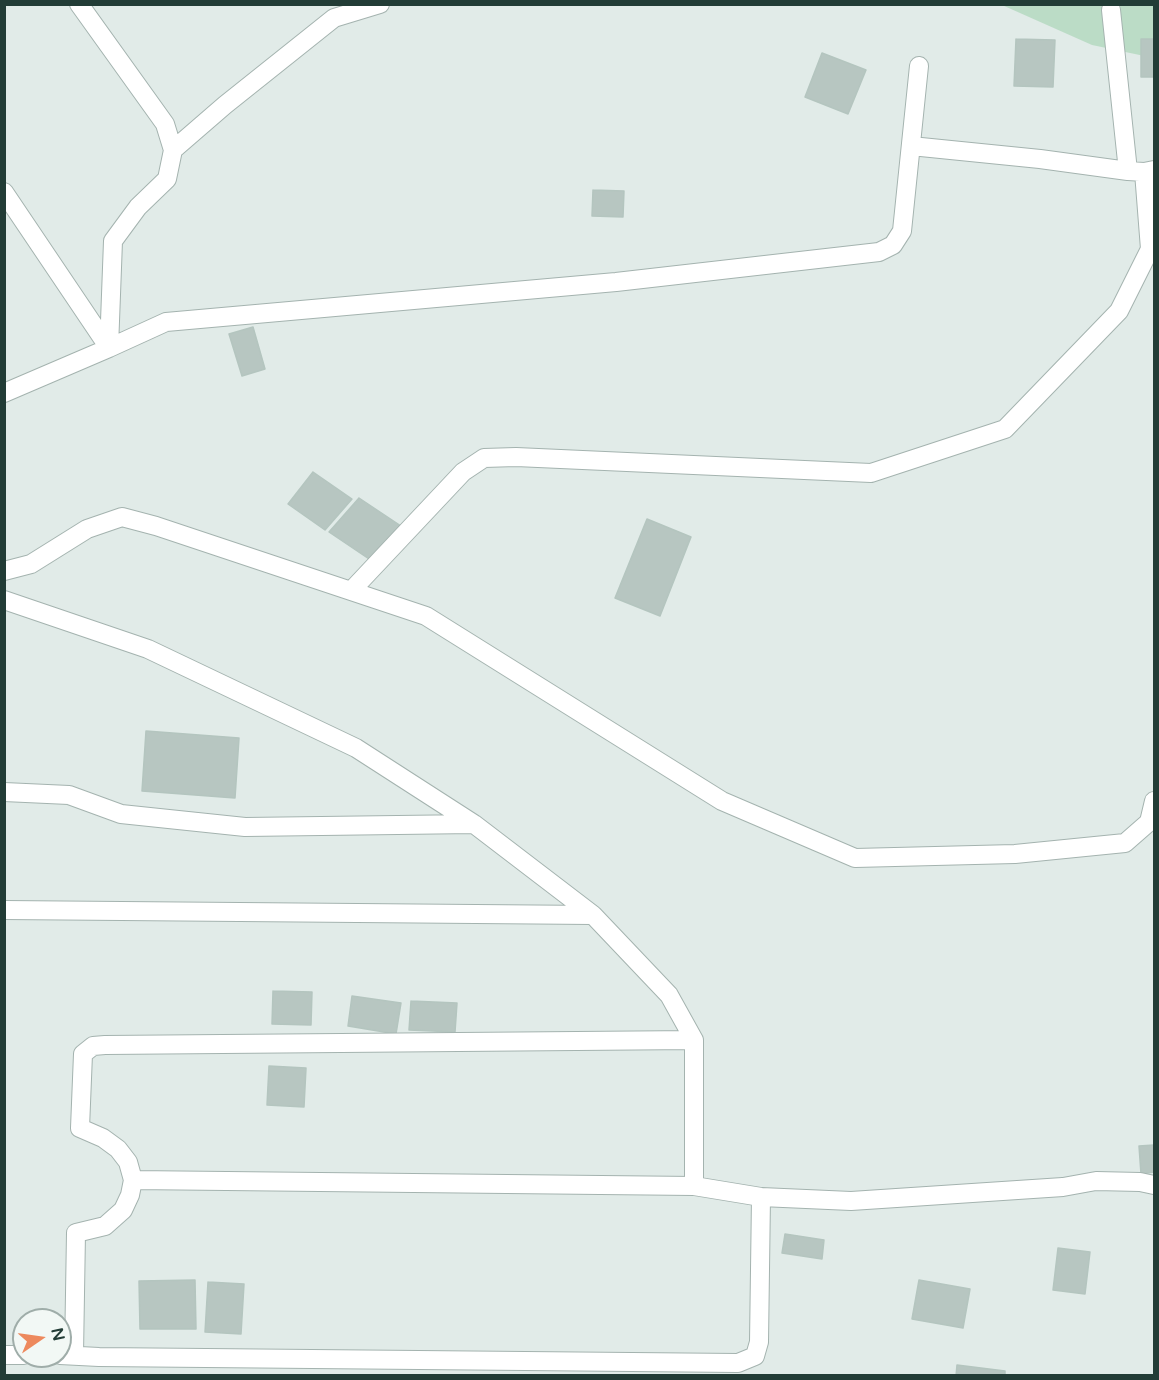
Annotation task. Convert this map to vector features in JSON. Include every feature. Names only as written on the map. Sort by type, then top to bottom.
[{"type":"street","points":[[79,4],[165,124],[173,150],[167,179],[138,207],[113,241],[109,348]]},
{"type":"street","points":[[173,150],[225,105],[334,18],[380,4]]},
{"type":"street","points":[[351,591],[463,472],[484,458],[516,457],[871,473],[1005,429],[1119,311],[1150,249],[1142,171],[1110,10]]},
{"type":"street","points":[[4,393],[166,322],[616,282],[879,252],[893,245],[902,231],[919,66]]},
{"type":"street","points":[[911,146],[1142,171]]},
{"type":"street","points":[[4,192],[109,348]]},
{"type":"street","points":[[4,571],[30,564],[87,530],[122,517],[156,526],[426,616],[722,801],[855,858],[1015,854],[1125,843],[1149,822],[1155,801]]},
{"type":"street","points":[[4,600],[148,649],[356,748],[474,824],[593,915],[669,995],[694,1040],[694,1186]]},
{"type":"street","points":[[4,792],[69,795],[121,814],[245,827],[474,824]]},
{"type":"street","points":[[4,910],[593,915]]},
{"type":"street","points":[[70,1308],[75,1233],[105,1226],[123,1210],[130,1195],[133,1180],[128,1162],[118,1149],[104,1138],[80,1128],[83,1054],[93,1046],[694,1040]]},
{"type":"street","points":[[133,1180],[694,1186],[761,1197],[851,1201],[1063,1187],[1096,1181],[1140,1182],[1155,1185]]},
{"type":"street","points":[[72,1354],[99,1357],[738,1363],[755,1356],[759,1342],[761,1197]]},
{"type":"green space","points":[[1002,5],[1154,5],[1154,58],[1092,45]]},
{"type":"building","points":[[1016,39],[1055,40],[1053,87],[1014,86]]},
{"type":"building","points":[[1141,39],[1154,39],[1154,77],[1141,77]]},
{"type":"building","points":[[822,53],[866,70],[848,114],[805,97]]},
{"type":"building","points":[[593,190],[624,191],[623,217],[592,216]]},
{"type":"building","points":[[253,327],[265,369],[242,376],[229,334]]},
{"type":"building","points":[[313,472],[352,499],[325,530],[288,504]]},
{"type":"building","points":[[359,498],[404,528],[375,563],[329,532]]},
{"type":"building","points":[[647,519],[691,537],[660,616],[615,598]]},
{"type":"building","points":[[146,731],[239,738],[235,798],[142,791]]},
{"type":"building","points":[[273,991],[312,992],[311,1025],[272,1024]]},
{"type":"building","points":[[352,996],[401,1003],[396,1034],[348,1026]]},
{"type":"building","points":[[411,1001],[457,1003],[455,1032],[409,1030]]},
{"type":"building","points":[[269,1066],[306,1068],[304,1107],[267,1105]]},
{"type":"building","points":[[1154,1145],[1154,1172],[1141,1174],[1139,1146]]},
{"type":"building","points":[[785,1234],[824,1240],[822,1259],[782,1253]]},
{"type":"building","points":[[1058,1248],[1090,1252],[1085,1294],[1053,1290]]},
{"type":"building","points":[[195,1280],[196,1329],[140,1329],[139,1281]]},
{"type":"building","points":[[919,1280],[970,1289],[963,1328],[912,1319]]},
{"type":"building","points":[[208,1282],[244,1284],[241,1334],[205,1332]]},
{"type":"building","points":[[957,1365],[1005,1371],[1005,1376],[956,1376]]}]
